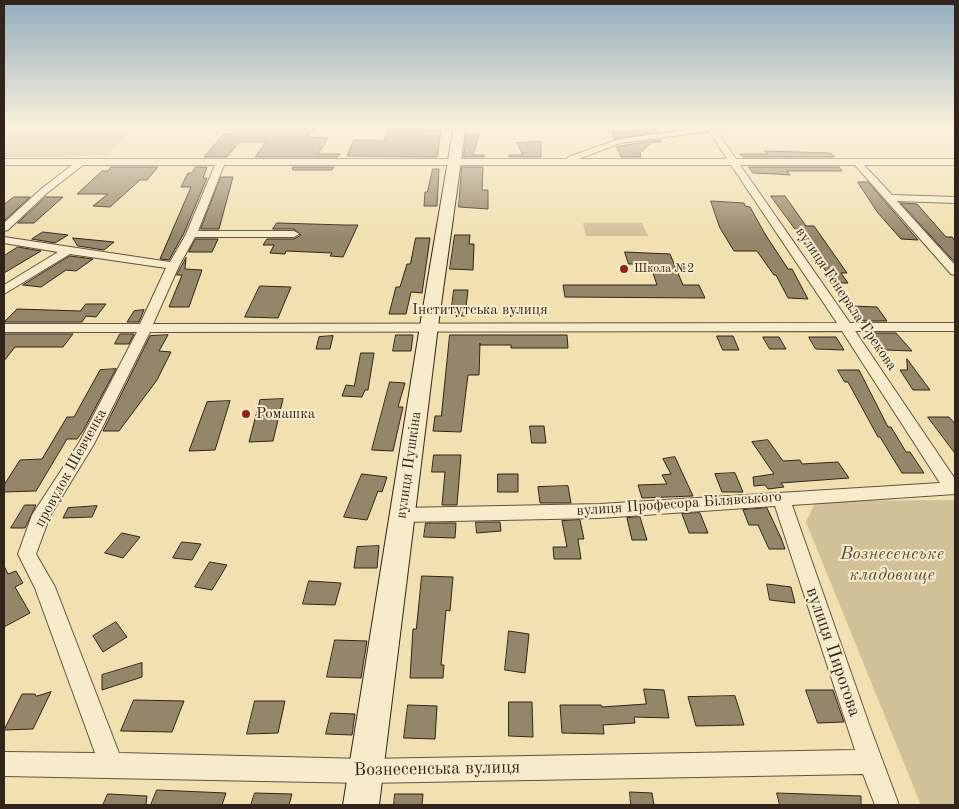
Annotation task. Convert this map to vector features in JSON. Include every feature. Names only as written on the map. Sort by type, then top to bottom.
[{"type":"street","points":[[4,228],[44,191],[80,163]]},
{"type":"street","name":"провулок Шевченка","points":[[111,765],[45,587],[27,554],[41,515],[86,444],[145,328],[173,266],[191,234],[221,163]]},
{"type":"street","points":[[397,163],[481,163]]},
{"type":"street","name":"вулиця Пушкіна","points":[[361,805],[454,163]]},
{"type":"street","name":"вулиця Генерала Грекова","points":[[735,163],[954,488]]},
{"type":"street","points":[[858,163],[955,272]]},
{"type":"street","points":[[891,198],[955,200]]},
{"type":"street","points":[[191,234],[294,234]]},
{"type":"street","points":[[4,240],[173,266]]},
{"type":"street","points":[[4,290],[70,249]]},
{"type":"street","name":"Інститутська вулиця","points":[[4,328],[429,326],[955,327]]},
{"type":"street","name":"вулиця Професора Білявського","points":[[402,515],[600,511],[954,488]]},
{"type":"street","name":"вулиця Пирогова","points":[[781,498],[870,762],[887,805]]},
{"type":"street","name":"Вознесенська вулиця","points":[[4,764],[366,771],[870,762]]},
{"type":"green space","points":[[583,223],[642,223],[648,236],[586,236]]},
{"type":"green space","name":"Вознесенське кладовище","points":[[955,500],[955,805],[921,805],[806,522],[816,501]]},
{"type":"building","points":[[111,167],[158,167],[147,180],[140,180],[110,207],[93,206],[108,194],[77,194],[102,171],[108,171]]},
{"type":"building","points":[[196,167],[207,167],[203,178],[207,178],[184,233],[169,260],[160,259],[191,187],[181,187],[188,173],[191,173]]},
{"type":"building","points":[[293,167],[334,167],[332,170],[293,170]]},
{"type":"building","points":[[462,167],[483,167],[482,190],[488,190],[488,209],[459,207]]},
{"type":"building","points":[[749,167],[839,167],[842,171],[787,171],[790,175],[753,173]]},
{"type":"building","points":[[433,169],[439,169],[437,206],[424,206],[425,192],[427,192]]},
{"type":"building","points":[[221,177],[233,177],[219,229],[201,229]]},
{"type":"building","points":[[858,182],[868,182],[918,240],[901,239],[878,213]]},
{"type":"building","points":[[771,196],[785,196],[806,226],[814,226],[847,273],[841,273],[848,283],[835,283]]},
{"type":"building","points":[[14,197],[30,197],[4,221],[4,205]]},
{"type":"building","points":[[46,197],[63,197],[34,223],[18,223]]},
{"type":"building","points":[[711,201],[744,203],[745,206],[750,207],[788,269],[792,269],[808,299],[788,298],[776,275],[774,275],[757,251],[734,251],[720,228]]},
{"type":"building","points":[[901,203],[917,204],[946,237],[952,237],[955,241],[955,262]]},
{"type":"building","points":[[277,223],[358,225],[343,257],[330,256],[332,253],[286,251],[285,254],[270,253],[274,245],[263,245],[267,239],[294,239],[301,235],[294,229],[273,229]]},
{"type":"building","points":[[43,232],[68,235],[55,243],[32,239]]},
{"type":"building","points":[[455,235],[470,235],[469,244],[474,244],[473,270],[450,269]]},
{"type":"building","points":[[73,238],[114,242],[104,250],[78,246]]},
{"type":"building","points":[[416,238],[430,238],[422,293],[411,292],[406,314],[389,314],[396,287],[400,287],[407,264],[410,264]]},
{"type":"building","points":[[196,239],[218,239],[212,252],[189,252]]},
{"type":"building","points":[[18,247],[41,251],[4,273],[4,256]]},
{"type":"building","points":[[625,252],[670,254],[683,285],[699,285],[705,298],[565,297],[563,285],[657,285],[650,264],[629,264]]},
{"type":"building","points":[[70,256],[93,259],[76,271],[66,270],[41,287],[23,285]]},
{"type":"building","points":[[186,258],[185,269],[202,270],[189,307],[169,307],[182,275],[177,275]]},
{"type":"building","points":[[260,286],[291,287],[278,318],[245,317]]},
{"type":"building","points":[[454,290],[468,290],[465,316],[451,315]]},
{"type":"building","points":[[86,304],[106,304],[96,317],[86,316],[82,322],[4,322],[17,309],[80,311]]},
{"type":"building","points":[[851,306],[877,307],[887,321],[864,321],[860,319]]},
{"type":"building","points":[[144,310],[139,322],[127,322],[134,311]]},
{"type":"building","points":[[873,333],[896,333],[912,351],[886,350]]},
{"type":"building","points":[[4,334],[73,334],[63,347],[15,347],[4,361]]},
{"type":"building","points":[[120,334],[134,334],[129,344],[115,344]]},
{"type":"building","points":[[168,335],[159,351],[171,352],[157,380],[119,431],[103,431],[150,336]]},
{"type":"building","points":[[396,335],[413,335],[411,351],[393,351]]},
{"type":"building","points":[[450,335],[567,335],[568,348],[511,348],[511,345],[480,345],[480,343],[479,375],[468,375],[461,432],[433,431],[435,416],[441,416]]},
{"type":"building","points":[[333,336],[330,349],[316,349],[319,337]]},
{"type":"building","points":[[717,336],[733,336],[739,350],[723,350]]},
{"type":"building","points":[[763,337],[779,337],[786,349],[770,349]]},
{"type":"building","points":[[809,337],[836,337],[844,350],[816,349]]},
{"type":"building","points":[[361,353],[374,353],[368,390],[365,390],[362,397],[342,396],[346,385],[354,386]]},
{"type":"building","points":[[907,359],[930,390],[913,390],[900,370],[907,370]]},
{"type":"building","points":[[116,369],[83,431],[77,439],[67,439],[36,491],[4,492],[4,485],[20,460],[42,459],[67,417],[74,417],[100,370]]},
{"type":"building","points":[[838,370],[859,370],[888,427],[891,427],[906,452],[910,452],[924,473],[902,473],[880,437],[878,437],[848,382],[845,382]]},
{"type":"building","points":[[390,382],[405,383],[398,407],[403,407],[393,451],[372,450]]},
{"type":"building","points":[[283,399],[273,441],[249,442],[260,400]]},
{"type":"building","points":[[230,401],[215,450],[189,451],[207,402]]},
{"type":"building","points":[[928,417],[949,417],[955,424],[955,453]]},
{"type":"building","points":[[530,426],[544,426],[546,443],[532,443]]},
{"type":"building","points":[[768,440],[783,461],[800,460],[802,464],[838,462],[849,478],[781,483],[784,487],[768,489],[765,485],[754,486],[753,477],[774,474],[752,442]]},
{"type":"building","points":[[434,455],[461,455],[457,505],[442,505],[445,472],[432,472]]},
{"type":"building","points":[[675,457],[693,496],[642,498],[638,485],[667,484],[662,475],[671,474],[663,459]]},
{"type":"building","points":[[735,473],[743,492],[722,492],[715,474]]},
{"type":"building","points":[[362,474],[387,477],[382,492],[378,491],[367,520],[344,517]]},
{"type":"building","points":[[498,474],[518,474],[518,492],[498,492]]},
{"type":"building","points":[[568,486],[571,503],[540,503],[538,487]]},
{"type":"building","points":[[25,505],[36,505],[25,528],[11,528]]},
{"type":"building","points":[[97,506],[92,517],[63,518],[68,508]]},
{"type":"building","points":[[767,508],[785,549],[769,549],[758,525],[749,525],[743,510]]},
{"type":"building","points":[[700,513],[708,533],[689,533],[682,514]]},
{"type":"building","points":[[640,517],[647,540],[632,540],[627,518]]},
{"type":"building","points":[[580,520],[584,539],[578,539],[581,559],[554,559],[553,547],[567,547],[562,521]]},
{"type":"building","points":[[476,522],[500,522],[501,531],[477,533]]},
{"type":"building","points":[[426,523],[456,523],[455,538],[424,537]]},
{"type":"building","points":[[122,533],[140,537],[123,558],[105,553]]},
{"type":"building","points":[[182,542],[201,544],[192,560],[173,558]]},
{"type":"building","points":[[379,546],[377,568],[354,568],[357,547]]},
{"type":"building","points":[[210,562],[227,565],[212,590],[195,587]]},
{"type":"building","points":[[4,566],[8,574],[16,571],[23,583],[15,587],[30,613],[4,627]]},
{"type":"building","points":[[422,576],[453,577],[450,611],[446,610],[441,665],[444,665],[443,678],[410,678],[413,629],[416,629]]},
{"type":"building","points":[[309,581],[341,583],[335,605],[303,604]]},
{"type":"building","points":[[767,584],[791,587],[795,603],[770,600]]},
{"type":"building","points":[[116,622],[127,637],[103,652],[93,636]]},
{"type":"building","points":[[509,631],[529,634],[525,673],[505,670]]},
{"type":"building","points":[[335,640],[367,641],[361,678],[327,677]]},
{"type":"building","points":[[142,663],[142,677],[102,690],[102,675]]},
{"type":"building","points":[[644,689],[664,690],[669,718],[634,717],[635,723],[603,725],[604,734],[562,733],[560,705],[601,705],[602,707],[646,704]]},
{"type":"building","points":[[806,690],[833,690],[844,722],[818,723]]},
{"type":"building","points":[[51,692],[33,729],[4,730],[22,694],[35,694],[36,696]]},
{"type":"building","points":[[735,696],[744,725],[696,726],[688,697]]},
{"type":"building","points":[[134,700],[184,701],[172,732],[121,731]]},
{"type":"building","points":[[255,701],[285,701],[278,733],[247,734]]},
{"type":"building","points":[[509,702],[532,702],[533,737],[509,736]]},
{"type":"building","points":[[408,705],[437,706],[435,739],[404,738]]},
{"type":"building","points":[[331,713],[355,714],[352,735],[326,734]]},
{"type":"building","points":[[157,790],[226,793],[222,805],[151,805]]},
{"type":"building","points":[[630,792],[652,793],[654,805],[631,805]]},
{"type":"building","points":[[255,793],[292,794],[289,805],[251,805]]},
{"type":"building","points":[[777,793],[861,796],[861,805],[780,805]]},
{"type":"building","points":[[108,794],[147,796],[146,805],[103,805]]},
{"type":"building","points":[[395,794],[423,794],[422,805],[394,805]]},
{"type":"place","name":"Школа №2","points":[[624,269]]},
{"type":"place","name":"Ромашка","points":[[246,414]]}]
